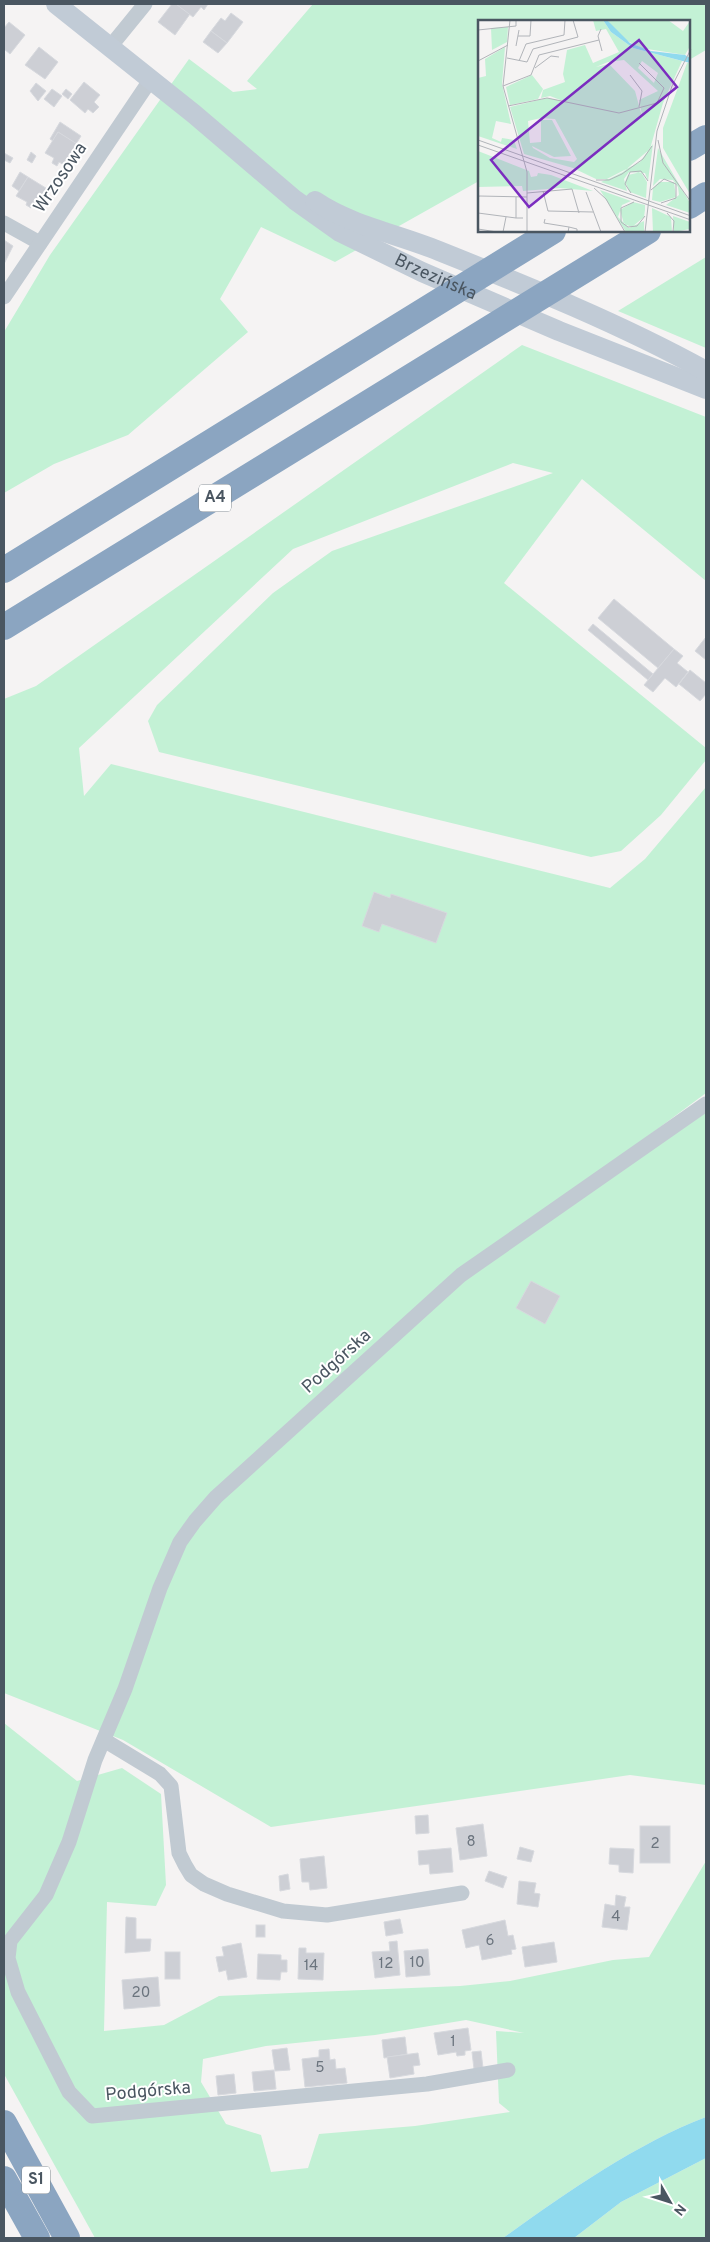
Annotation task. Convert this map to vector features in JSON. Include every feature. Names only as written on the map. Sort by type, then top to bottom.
[{"type":"highway","points":[[690,147],[706,138]]},
{"type":"highway","points":[[690,205],[706,195]]},
{"type":"highway","points":[[4,570],[551,232]]},
{"type":"highway","name":"A4","points":[[4,627],[646,232]]},
{"type":"highway","name":"S1","points":[[4,2123],[67,2238]]},
{"type":"highway","name":"S1","points":[[4,2179],[36,2238]]},
{"type":"main road","name":"Brzezińska","points":[[56,4],[277,179],[340,232],[422,272],[559,331],[706,389]]},
{"type":"main road","name":"Brzezińska","points":[[277,179],[326,208],[384,232],[437,250],[660,345],[706,371]]},
{"type":"street","points":[[110,47],[145,4]]},
{"type":"street","name":"Wrzosowa","points":[[4,297],[151,79]]},
{"type":"street","points":[[4,223],[40,243]]},
{"type":"street","name":"Podgórska","points":[[508,2070],[427,2084],[92,2116],[69,2092],[18,1992],[8,1958],[10,1941],[46,1895],[70,1842],[95,1760],[160,1588],[180,1542],[195,1521],[216,1497],[461,1275],[706,1104]]},
{"type":"street","points":[[104,1740],[160,1774],[171,1786],[179,1853],[185,1865],[191,1875],[204,1884],[227,1894],[283,1911],[327,1915],[462,1893]]},
{"type":"green space","points":[[313,4],[706,4],[706,50],[690,59],[690,20],[478,20],[478,182],[335,262],[261,227],[220,299],[248,332],[128,435],[54,464],[4,493],[4,332],[50,255],[189,59],[233,92],[257,89],[247,81]]},
{"type":"green space","points":[[706,257],[706,348],[618,311]]},
{"type":"green space","points":[[522,345],[706,417],[706,581],[582,479],[504,583],[706,748],[706,760],[661,815],[621,851],[591,857],[159,752],[148,721],[157,705],[273,593],[332,551],[553,473],[513,463],[293,549],[79,748],[84,796],[111,764],[610,888],[645,859],[706,787],[706,1093],[640,1142],[706,1103],[706,1785],[630,1775],[271,1827],[123,1740],[4,1693],[4,699],[36,686]]},
{"type":"green space","points":[[4,1723],[77,1781],[122,1768],[161,1794],[166,1885],[156,1906],[107,1902],[104,2031],[164,2025],[219,1996],[460,1986],[510,1981],[613,1960],[649,1957],[706,1861],[706,2117],[627,2155],[575,2188],[503,2238],[95,2238],[4,2074]],"holes":[[[466,2020],[524,2033],[496,2031],[499,2103],[510,2112],[415,2126],[319,2134],[308,2168],[271,2172],[261,2135],[226,2124],[201,2082],[203,2059],[266,2046],[375,2035]]]},
{"type":"green space","points":[[706,2158],[706,2238],[574,2238],[621,2202]]},
{"type":"water","points":[[706,2117],[706,2158],[621,2202],[574,2238],[503,2238],[575,2188],[627,2155]]},
{"type":"building","points":[[172,4],[176,4],[190,14],[175,35],[158,22]]},
{"type":"building","points":[[176,4],[208,4],[204,10],[201,7],[193,17]]},
{"type":"building","points":[[231,13],[243,22],[227,43],[211,31],[221,18],[225,21]]},
{"type":"building","points":[[9,22],[25,35],[10,54],[4,49],[4,28]]},
{"type":"building","points":[[211,31],[227,43],[218,53],[203,42]]},
{"type":"building","points":[[39,47],[58,62],[45,79],[25,65]]},
{"type":"building","points":[[84,82],[100,95],[94,102],[99,107],[93,113],[88,109],[85,113],[70,100]]},
{"type":"building","points":[[36,83],[46,91],[38,101],[30,91]]},
{"type":"building","points":[[52,89],[62,96],[54,107],[44,99]]},
{"type":"building","points":[[66,89],[72,94],[68,99],[62,94]]},
{"type":"building","points":[[60,122],[81,136],[76,144],[58,132],[53,141],[50,139]]},
{"type":"building","points":[[58,132],[77,144],[64,165],[59,162],[57,166],[52,163],[54,158],[45,153]]},
{"type":"building","points":[[31,152],[36,156],[32,163],[27,160]]},
{"type":"building","points":[[4,153],[13,158],[10,163],[4,160]]},
{"type":"building","points":[[20,172],[28,177],[19,191],[12,186]]},
{"type":"building","points":[[28,177],[49,190],[38,207],[34,204],[31,208],[26,205],[27,202],[16,196]]},
{"type":"building","points":[[4,240],[13,246],[4,264]]},
{"type":"building","points":[[614,599],[674,649],[658,668],[598,618]]},
{"type":"building","points":[[593,624],[653,674],[648,680],[588,630]]},
{"type":"building","points":[[706,637],[706,660],[695,651]]},
{"type":"building","points":[[674,649],[683,656],[677,663],[688,672],[676,687],[665,678],[653,692],[644,685]]},
{"type":"building","points":[[690,670],[706,683],[706,694],[700,701],[679,684]]},
{"type":"building","points":[[374,892],[390,898],[391,894],[447,913],[436,943],[382,924],[379,932],[362,926]]},
{"type":"building","points":[[531,1281],[560,1296],[545,1324],[516,1308]]},
{"type":"building","points":[[428,1815],[429,1833],[416,1834],[415,1816]]},
{"type":"building","points":[[483,1824],[487,1856],[460,1860],[456,1828]]},
{"type":"building","points":[[640,1826],[670,1826],[670,1863],[640,1863]]},
{"type":"building","points":[[520,1847],[534,1851],[531,1862],[517,1859]]},
{"type":"building","points":[[451,1848],[453,1872],[430,1874],[429,1864],[419,1865],[418,1851]]},
{"type":"building","points":[[610,1848],[634,1849],[633,1873],[619,1872],[619,1865],[609,1864]]},
{"type":"building","points":[[324,1856],[327,1888],[310,1890],[309,1882],[302,1882],[300,1859]]},
{"type":"building","points":[[489,1871],[507,1877],[503,1888],[485,1881]]},
{"type":"building","points":[[288,1874],[290,1889],[280,1891],[279,1876]]},
{"type":"building","points":[[519,1881],[536,1883],[534,1893],[540,1894],[538,1907],[517,1904]]},
{"type":"building","points":[[616,1895],[626,1897],[624,1907],[630,1907],[627,1930],[602,1927],[605,1904],[615,1906]]},
{"type":"building","points":[[126,1917],[136,1918],[136,1939],[151,1939],[150,1951],[125,1953]]},
{"type":"building","points":[[400,1919],[403,1933],[386,1936],[384,1922]]},
{"type":"building","points":[[505,1920],[508,1936],[513,1935],[516,1949],[511,1950],[512,1954],[482,1960],[479,1945],[466,1948],[462,1930]]},
{"type":"building","points":[[256,1925],[265,1925],[265,1937],[256,1937]]},
{"type":"building","points":[[397,1941],[400,1975],[375,1978],[372,1952],[390,1951],[389,1942]]},
{"type":"building","points":[[554,1942],[557,1962],[525,1967],[522,1947]]},
{"type":"building","points":[[241,1943],[247,1977],[228,1980],[226,1970],[219,1972],[216,1957],[224,1956],[222,1947]]},
{"type":"building","points":[[299,1948],[306,1948],[306,1953],[324,1953],[323,1980],[298,1979]]},
{"type":"building","points":[[428,1949],[430,1975],[406,1977],[404,1951]]},
{"type":"building","points":[[165,1952],[180,1952],[180,1979],[165,1979]]},
{"type":"building","points":[[258,1954],[281,1955],[281,1960],[287,1960],[287,1972],[281,1972],[280,1980],[257,1979]]},
{"type":"building","points":[[158,1977],[160,2006],[124,2009],[122,1980]]},
{"type":"building","points":[[468,2028],[471,2050],[465,2051],[465,2055],[457,2056],[456,2052],[438,2055],[434,2033]]},
{"type":"building","points":[[405,2037],[407,2054],[384,2058],[382,2040]]},
{"type":"building","points":[[287,2048],[290,2070],[275,2071],[272,2050]]},
{"type":"building","points":[[329,2049],[330,2060],[335,2059],[336,2069],[345,2068],[347,2083],[305,2087],[302,2059],[319,2057],[319,2050]]},
{"type":"building","points":[[481,2051],[483,2068],[474,2069],[472,2052]]},
{"type":"building","points":[[418,2053],[420,2065],[413,2066],[414,2074],[390,2078],[387,2057]]},
{"type":"building","points":[[274,2070],[276,2089],[254,2091],[252,2072]]},
{"type":"building","points":[[234,2074],[236,2093],[218,2095],[216,2076]]}]
